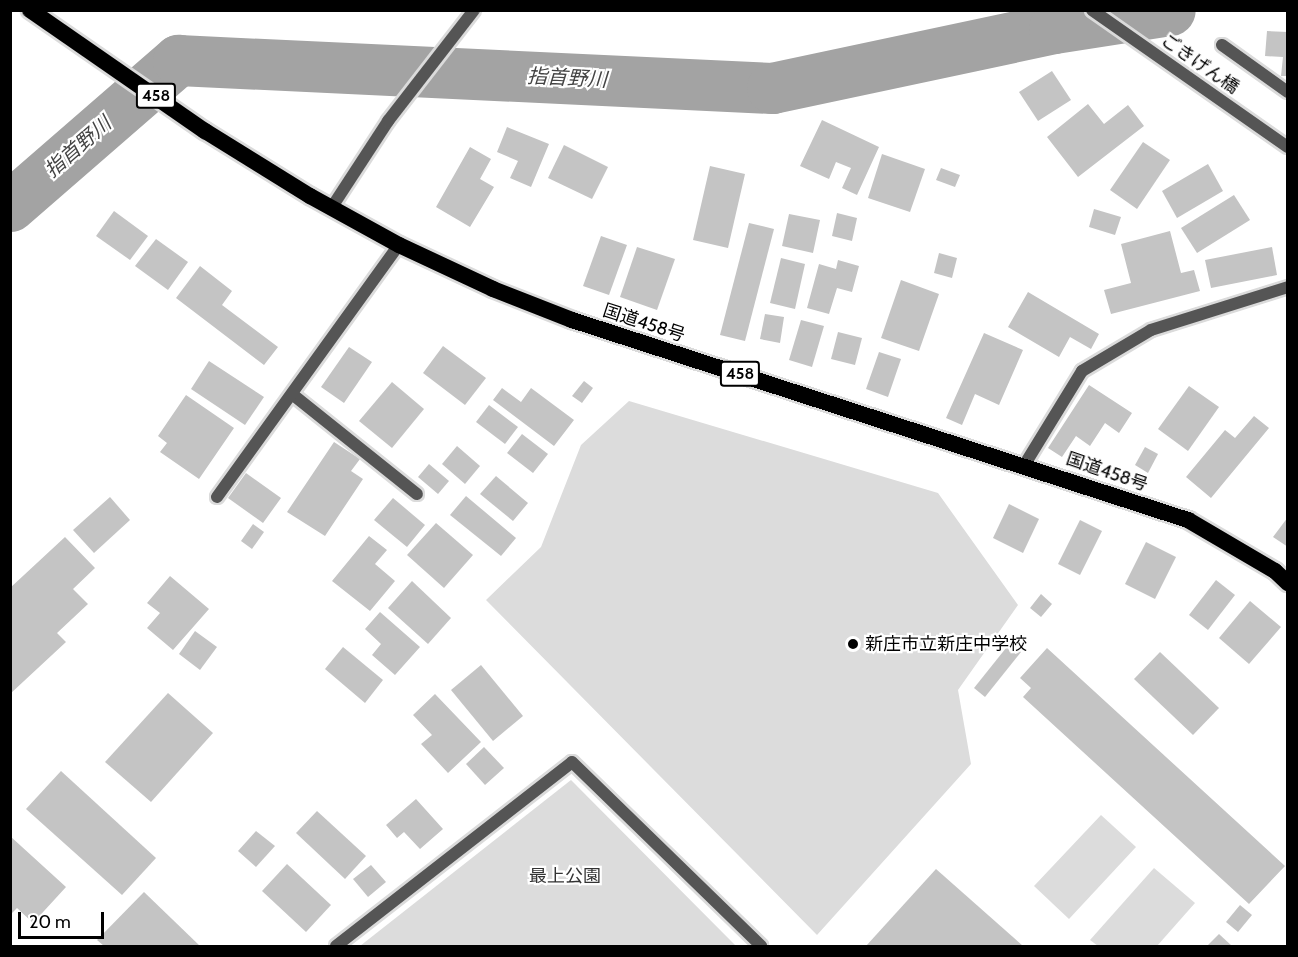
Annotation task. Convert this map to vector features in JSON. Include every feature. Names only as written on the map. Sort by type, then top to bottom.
[{"type":"highway","name":"国道458号","points":[[30,10],[205,131],[399,245],[572,320],[1025,464],[1188,520],[1275,571],[1287,583]]},
{"type":"street","points":[[332,207],[388,120],[474,10]]},
{"type":"street","name":"ごきげん橋","points":[[1092,10],[1287,147]]},
{"type":"street","points":[[1222,45],[1287,92]]},
{"type":"street","points":[[218,497],[399,245]]},
{"type":"street","points":[[1025,464],[1082,371],[1151,330],[1287,287]]},
{"type":"street","points":[[292,394],[417,494]]},
{"type":"street","points":[[336,946],[572,762],[761,946]]},
{"type":"green space","points":[[629,401],[938,493],[1018,605],[958,690],[971,764],[817,935],[486,600],[541,547],[581,445]]},
{"type":"green space","name":"最上公園","points":[[571,780],[736,946],[360,946]]},
{"type":"green space","points":[[1101,815],[1136,847],[1069,919],[1034,886]]},
{"type":"green space","points":[[1154,868],[1195,903],[1157,946],[1098,946],[1090,940]]},
{"type":"building","points":[[1267,31],[1288,32],[1288,76],[1281,76],[1283,57],[1265,56]]},
{"type":"building","points":[[1052,71],[1071,100],[1038,121],[1019,92]]},
{"type":"building","points":[[1088,104],[1104,124],[1128,105],[1144,126],[1078,177],[1047,137]]},
{"type":"building","points":[[822,120],[879,147],[857,195],[842,188],[851,168],[836,162],[829,179],[800,166]]},
{"type":"building","points":[[507,127],[549,144],[531,187],[510,178],[518,161],[497,152]]},
{"type":"building","points":[[1143,142],[1170,160],[1137,209],[1110,190]]},
{"type":"building","points":[[564,145],[608,167],[592,199],[548,178]]},
{"type":"building","points":[[470,147],[491,159],[480,179],[494,187],[470,227],[436,207]]},
{"type":"building","points":[[882,154],[925,169],[910,212],[868,198]]},
{"type":"building","points":[[1208,164],[1223,191],[1177,218],[1162,191]]},
{"type":"building","points":[[710,166],[745,174],[728,248],[693,240]]},
{"type":"building","points":[[941,168],[960,175],[955,187],[936,180]]},
{"type":"building","points":[[1234,195],[1250,220],[1197,253],[1181,228]]},
{"type":"building","points":[[1094,209],[1121,217],[1115,235],[1089,227]]},
{"type":"building","points":[[114,211],[148,236],[130,260],[96,236]]},
{"type":"building","points":[[837,213],[857,218],[852,241],[832,236]]},
{"type":"building","points":[[789,214],[820,220],[813,253],[782,246]]},
{"type":"building","points":[[749,223],[774,229],[745,341],[720,335]]},
{"type":"building","points":[[1170,231],[1181,273],[1194,270],[1200,291],[1111,314],[1104,290],[1131,283],[1121,244]]},
{"type":"building","points":[[601,236],[627,245],[609,295],[583,286]]},
{"type":"building","points":[[156,239],[188,262],[168,290],[135,266]]},
{"type":"building","points":[[637,247],[675,259],[657,310],[620,297]]},
{"type":"building","points":[[1272,247],[1277,275],[1211,288],[1205,260]]},
{"type":"building","points":[[939,253],[957,258],[952,278],[934,273]]},
{"type":"building","points":[[781,258],[805,264],[795,309],[770,303]]},
{"type":"building","points":[[838,260],[859,266],[852,292],[837,288],[829,314],[807,308],[819,264],[836,269]]},
{"type":"building","points":[[200,266],[232,291],[222,305],[278,347],[264,365],[176,298]]},
{"type":"building","points":[[901,280],[939,294],[919,351],[881,338]]},
{"type":"building","points":[[1028,292],[1099,334],[1091,349],[1070,337],[1059,357],[1008,327]]},
{"type":"building","points":[[765,314],[784,317],[780,343],[760,339]]},
{"type":"building","points":[[801,320],[824,326],[812,367],[789,360]]},
{"type":"building","points":[[838,332],[862,338],[855,365],[831,359]]},
{"type":"building","points":[[984,333],[1023,350],[999,405],[975,394],[962,425],[946,418]]},
{"type":"building","points":[[443,346],[486,378],[465,405],[423,373]]},
{"type":"building","points":[[349,347],[372,362],[344,403],[321,387]]},
{"type":"building","points":[[879,352],[901,359],[888,397],[866,389]]},
{"type":"building","points":[[209,361],[264,397],[245,425],[191,389]]},
{"type":"building","points":[[584,381],[593,388],[582,403],[572,396]]},
{"type":"building","points":[[392,382],[424,409],[392,448],[359,421]]},
{"type":"building","points":[[1089,385],[1132,413],[1119,433],[1105,423],[1090,446],[1076,436],[1062,457],[1048,448]]},
{"type":"building","points":[[1189,386],[1219,407],[1188,451],[1158,429]]},
{"type":"building","points":[[502,388],[521,402],[531,388],[574,420],[554,446],[493,400]]},
{"type":"building","points":[[186,395],[234,428],[199,479],[160,452],[167,443],[158,436]]},
{"type":"building","points":[[489,405],[518,427],[505,444],[476,422]]},
{"type":"building","points":[[1254,416],[1269,428],[1211,498],[1186,477],[1225,430],[1235,438]]},
{"type":"building","points":[[522,434],[548,454],[533,473],[507,453]]},
{"type":"building","points":[[334,442],[360,459],[351,471],[363,479],[325,536],[287,512]]},
{"type":"building","points":[[457,446],[480,466],[465,484],[442,464]]},
{"type":"building","points":[[1145,447],[1158,454],[1148,473],[1135,465]]},
{"type":"building","points":[[429,464],[449,481],[438,494],[418,477]]},
{"type":"building","points":[[246,473],[281,498],[263,523],[228,498]]},
{"type":"building","points":[[496,476],[528,503],[513,521],[480,494]]},
{"type":"building","points":[[466,496],[516,538],[501,556],[450,515]]},
{"type":"building","points":[[110,497],[130,520],[94,553],[73,530]]},
{"type":"building","points":[[393,498],[425,525],[407,547],[374,520]]},
{"type":"building","points":[[1009,504],[1039,519],[1023,553],[993,538]]},
{"type":"building","points":[[1288,517],[1288,547],[1273,537]]},
{"type":"building","points":[[1080,520],[1102,531],[1080,575],[1058,564]]},
{"type":"building","points":[[436,523],[473,555],[444,588],[407,555]]},
{"type":"building","points":[[253,524],[264,532],[252,549],[241,541]]},
{"type":"building","points":[[369,536],[387,550],[375,564],[395,581],[370,611],[332,581]]},
{"type":"building","points":[[65,537],[95,568],[73,589],[88,604],[57,633],[66,642],[10,694],[10,588]]},
{"type":"building","points":[[1146,542],[1176,557],[1155,599],[1125,584]]},
{"type":"building","points":[[170,576],[209,609],[173,650],[147,628],[160,613],[147,603]]},
{"type":"building","points":[[1216,580],[1235,595],[1208,630],[1189,615]]},
{"type":"building","points":[[412,581],[451,618],[428,644],[388,608]]},
{"type":"building","points":[[1041,594],[1052,604],[1041,617],[1030,608]]},
{"type":"building","points":[[1250,601],[1281,627],[1249,664],[1219,638]]},
{"type":"building","points":[[380,612],[420,647],[395,675],[372,655],[381,644],[365,629]]},
{"type":"building","points":[[195,631],[217,647],[200,670],[179,654]]},
{"type":"building","points":[[1010,643],[1021,652],[985,697],[974,688]]},
{"type":"building","points":[[343,647],[383,680],[365,703],[325,669]]},
{"type":"building","points":[[1047,648],[1285,866],[1249,904],[1023,697],[1031,688],[1020,678]]},
{"type":"building","points":[[1160,652],[1219,708],[1193,735],[1134,679]]},
{"type":"building","points":[[481,665],[523,716],[493,741],[451,690]]},
{"type":"building","points":[[168,693],[213,733],[151,802],[105,762]]},
{"type":"building","points":[[435,694],[481,742],[448,773],[421,744],[432,735],[413,715]]},
{"type":"building","points":[[484,747],[504,768],[485,785],[466,764]]},
{"type":"building","points":[[61,771],[156,858],[122,895],[26,809]]},
{"type":"building","points":[[416,799],[443,829],[420,849],[404,832],[397,838],[386,825]]},
{"type":"building","points":[[317,811],[366,856],[345,879],[296,833]]},
{"type":"building","points":[[256,831],[275,846],[256,867],[238,851]]},
{"type":"building","points":[[10,836],[66,887],[33,923],[17,908],[10,915]]},
{"type":"building","points":[[287,864],[331,905],[306,932],[262,891]]},
{"type":"building","points":[[371,865],[386,882],[368,897],[353,879]]},
{"type":"building","points":[[936,869],[1023,946],[866,946]]},
{"type":"building","points":[[144,892],[200,946],[104,946],[97,940]]},
{"type":"building","points":[[1240,905],[1252,915],[1238,932],[1226,922]]},
{"type":"building","points":[[1219,934],[1232,946],[1207,946]]},
{"type":"waterway","name":"指首野川","points":[[10,206],[178,60],[772,88],[1054,28],[1170,10]]},
{"type":"place","name":"新庄市立新庄中学校","points":[[853,644]]}]
